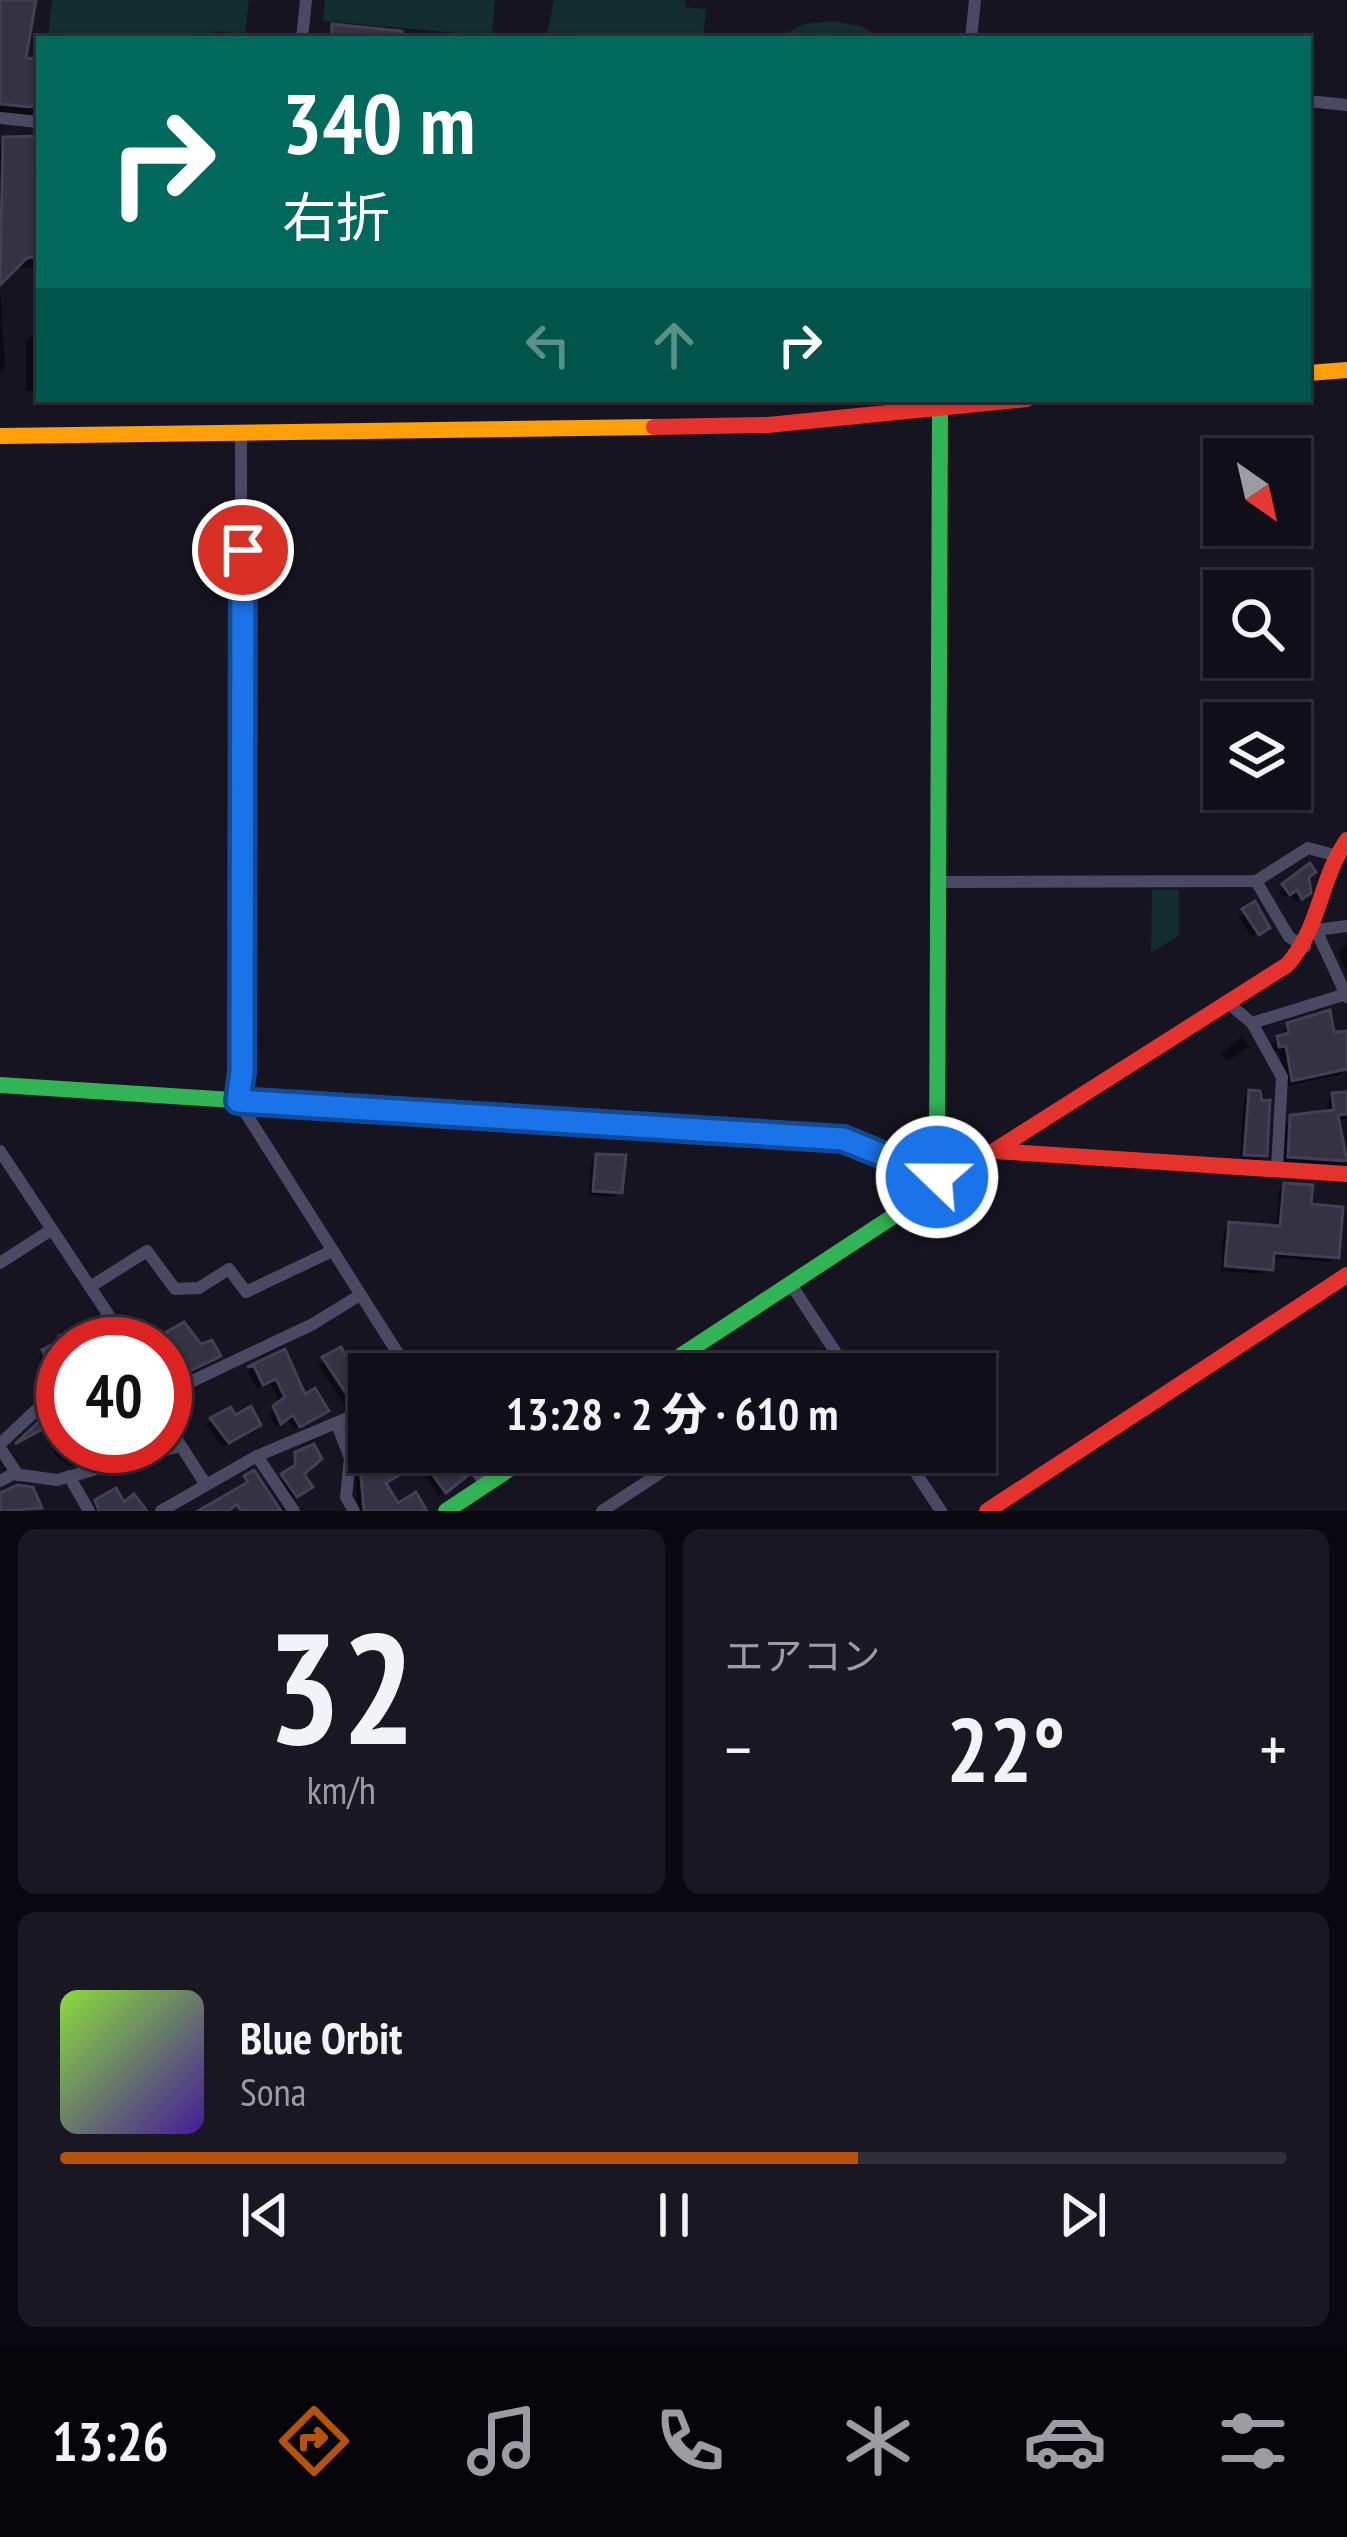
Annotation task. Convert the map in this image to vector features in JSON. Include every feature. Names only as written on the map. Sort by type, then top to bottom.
[{"type":"street","points":[[302,36],[306,0]]},
{"type":"street","points":[[971,36],[974,0]]},
{"type":"street","points":[[1311,101],[1347,105]]},
{"type":"street","points":[[0,118],[36,122]]},
{"type":"street","points":[[1311,373],[1347,370]]},
{"type":"street","points":[[0,436],[768,425],[941,403],[938,882],[942,1179]]},
{"type":"street","points":[[241,433],[242,1072],[238,1101],[397,1353]]},
{"type":"street","points":[[685,1353],[942,1179],[994,1151],[1287,965],[1316,930],[1334,855],[1347,840]]},
{"type":"street","points":[[938,882],[1256,881],[1309,848],[1334,855]]},
{"type":"street","points":[[1256,881],[1289,937],[1305,946]]},
{"type":"street","points":[[1316,930],[1347,926]]},
{"type":"street","points":[[1252,1023],[1346,995],[1316,930]]},
{"type":"street","points":[[1228,1004],[1252,1023],[1283,1082],[1277,1168]]},
{"type":"street","points":[[0,1085],[843,1139],[942,1179]]},
{"type":"street","points":[[0,1151],[107,1317]]},
{"type":"street","points":[[994,1151],[1347,1174]]},
{"type":"street","points":[[0,1263],[51,1230]]},
{"type":"street","points":[[90,1287],[147,1251],[175,1289],[200,1288],[229,1269],[246,1292],[332,1252]]},
{"type":"street","points":[[987,1511],[1347,1275]]},
{"type":"street","points":[[790,1283],[836,1353]]},
{"type":"street","points":[[192,1381],[313,1324],[360,1295]]},
{"type":"street","points":[[18,1475],[0,1446],[36,1411]]},
{"type":"street","points":[[161,1511],[257,1456],[348,1419]]},
{"type":"street","points":[[337,1424],[350,1458],[346,1497],[354,1511]]},
{"type":"street","points":[[257,1456],[294,1511]]},
{"type":"street","points":[[192,1465],[206,1485]]},
{"type":"street","points":[[0,1480],[18,1475],[57,1480],[80,1473]]},
{"type":"street","points":[[478,1473],[486,1485]]},
{"type":"street","points":[[446,1511],[504,1473]]},
{"type":"street","points":[[602,1511],[660,1473]]},
{"type":"street","points":[[916,1473],[940,1511]]},
{"type":"street","points":[[69,1476],[89,1511]]},
{"type":"green space","points":[[52,0],[249,0],[245,34],[48,36]]},
{"type":"green space","points":[[325,0],[495,0],[492,36],[323,21]]},
{"type":"green space","points":[[554,0],[685,0],[685,7],[706,9],[703,36],[547,36]]},
{"type":"green space","points":[[832,21],[860,26],[879,36],[781,36],[804,24]]},
{"type":"green space","points":[[1152,890],[1179,890],[1179,935],[1151,953]]},
{"type":"building","points":[[0,0],[36,0],[26,58],[36,59],[36,104],[0,104]]},
{"type":"building","points":[[332,24],[402,31],[402,36],[331,36]]},
{"type":"building","points":[[36,136],[36,256],[27,258],[0,285],[3,137]]},
{"type":"building","points":[[1310,863],[1316,872],[1309,877],[1311,893],[1302,899],[1297,890],[1290,895],[1282,884]]},
{"type":"building","points":[[1255,901],[1270,928],[1259,935],[1242,909]]},
{"type":"building","points":[[1330,1010],[1334,1032],[1347,1031],[1347,1069],[1292,1081],[1286,1046],[1279,1047],[1277,1036],[1289,1033],[1287,1023]]},
{"type":"building","points":[[1249,1090],[1260,1091],[1262,1101],[1270,1100],[1267,1156],[1244,1155]]},
{"type":"building","points":[[1347,1092],[1347,1114],[1338,1115],[1347,1161],[1288,1157],[1290,1115],[1334,1110],[1332,1093]]},
{"type":"building","points":[[596,1154],[626,1155],[622,1193],[593,1191]]},
{"type":"building","points":[[1284,1183],[1313,1185],[1311,1204],[1343,1207],[1339,1258],[1274,1253],[1273,1270],[1225,1266],[1229,1222],[1280,1226]]},
{"type":"building","points":[[192,1332],[201,1344],[212,1340],[221,1356],[192,1370]]},
{"type":"building","points":[[341,1347],[348,1360],[348,1396],[322,1357]]},
{"type":"building","points":[[285,1349],[305,1394],[315,1388],[329,1411],[300,1427],[293,1415],[281,1424],[273,1406],[285,1397],[276,1379],[263,1385],[254,1366],[247,1367]]},
{"type":"building","points":[[251,1406],[261,1425],[229,1443],[210,1418],[231,1407],[235,1415]]},
{"type":"building","points":[[314,1444],[322,1459],[304,1474],[313,1487],[297,1497],[281,1474],[295,1465],[295,1452]]},
{"type":"building","points":[[254,1470],[281,1511],[241,1511],[237,1504],[228,1511],[198,1511],[248,1482],[244,1476]]},
{"type":"building","points":[[361,1473],[403,1473],[386,1483],[398,1503],[416,1492],[427,1511],[364,1511]]},
{"type":"building","points":[[431,1473],[465,1473],[467,1476],[446,1493]]},
{"type":"building","points":[[18,1485],[33,1487],[42,1508],[0,1511],[0,1493]]},
{"type":"building","points":[[116,1488],[124,1502],[134,1494],[147,1511],[99,1511],[95,1500]]},
{"type":"traffic: fast","points":[[937,1176],[940,407]]},
{"type":"traffic: fast","points":[[0,1085],[843,1139],[947,1181],[966,1169]]},
{"type":"traffic: fast","points":[[685,1353],[947,1181]]},
{"type":"traffic: fast","points":[[446,1511],[503,1473]]},
{"type":"traffic: slow","points":[[1311,373],[1347,370]]},
{"type":"traffic: slow","points":[[0,436],[654,427]]},
{"type":"traffic: jam","points":[[654,427],[768,425],[997,402]]},
{"type":"traffic: jam","points":[[994,1151],[1287,965],[1307,935],[1347,840]]},
{"type":"traffic: jam","points":[[966,1169],[994,1151],[1347,1174]]},
{"type":"traffic: jam","points":[[987,1511],[1347,1275]]},
{"type":"route","points":[[243,550],[242,1072],[238,1101],[843,1139],[937,1177]]}]
